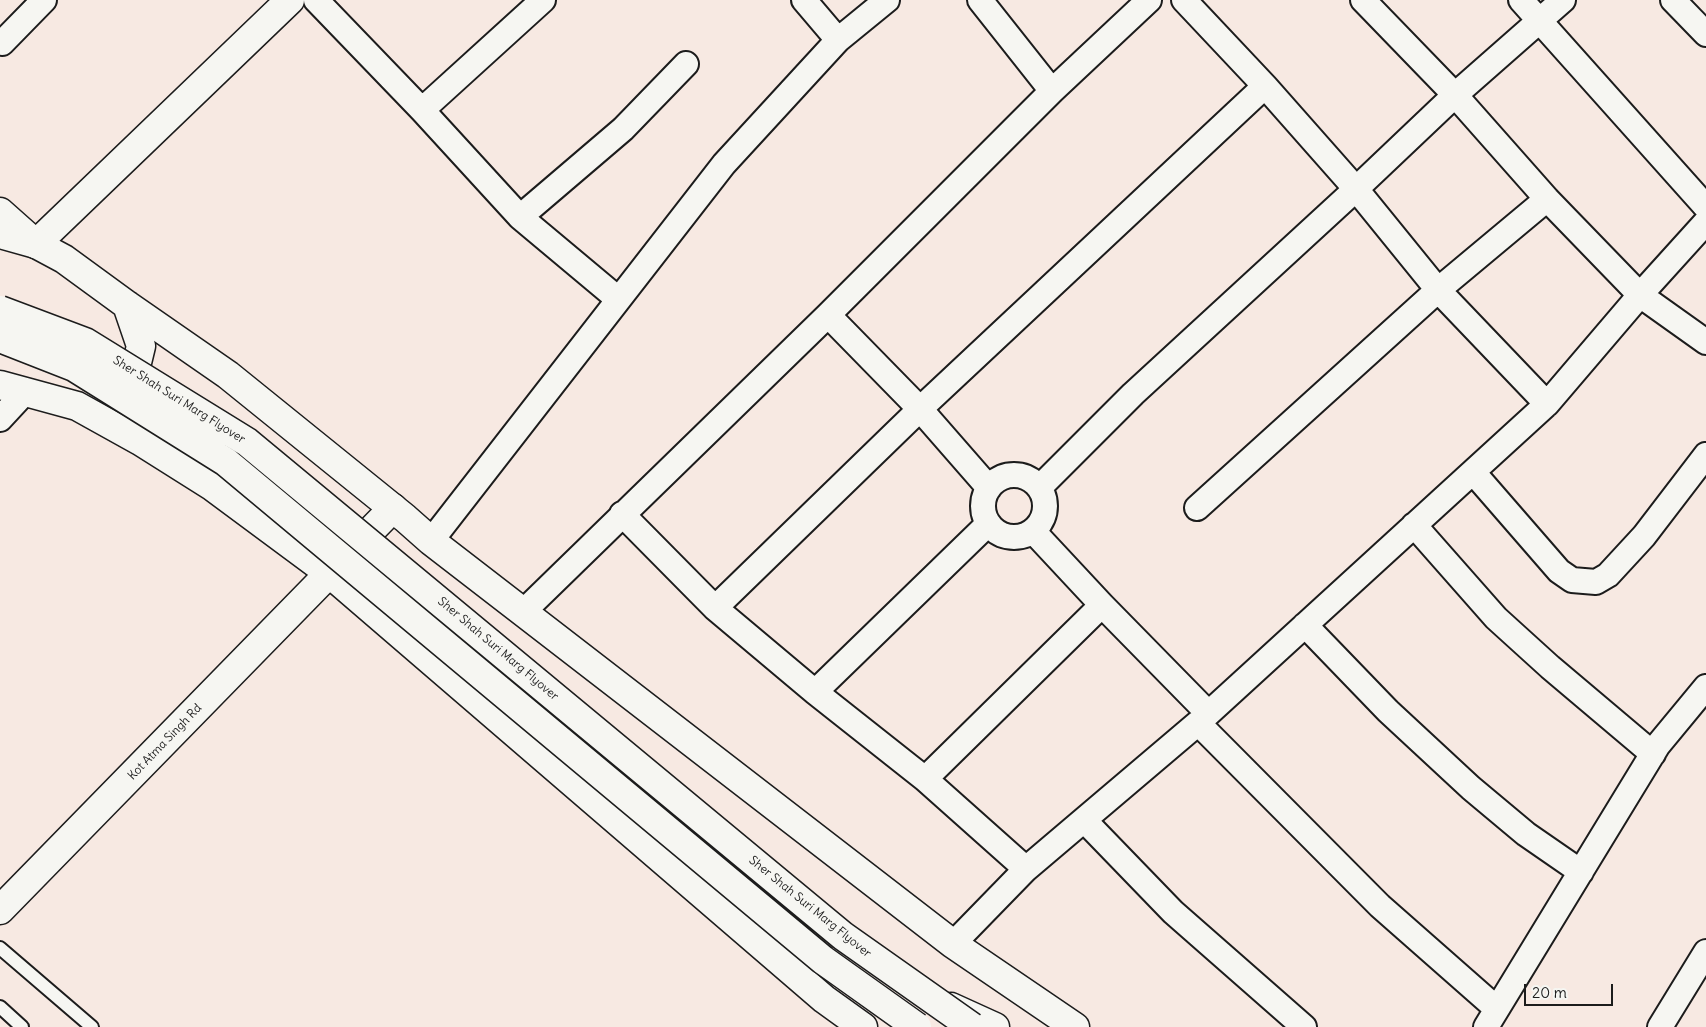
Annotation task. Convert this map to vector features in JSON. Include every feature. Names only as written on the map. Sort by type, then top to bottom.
[{"type":"main road","points":[[36,244],[290,0]]},
{"type":"main road","points":[[0,212],[36,244]]},
{"type":"main road","points":[[0,234],[36,244],[64,259],[228,375],[431,541],[953,944],[1075,1027]]},
{"type":"main road","points":[[77,406],[114,398],[134,375],[141,346],[127,305]]},
{"type":"main road","name":"Sher Shah Suri Marg Flyover","points":[[0,310],[85,342],[247,442],[836,929],[972,1027]]},
{"type":"main road","points":[[0,338],[74,367],[226,462],[823,960],[917,1027]]},
{"type":"main road","points":[[12,388],[77,406],[140,441],[214,487],[330,574],[824,999],[863,1027]]},
{"type":"main road","name":"Kot Atma Singh Rd","points":[[0,910],[393,508]]},
{"type":"main road","points":[[930,997],[995,1027]]},
{"type":"street","points":[[2,43],[44,0]]},
{"type":"street","points":[[316,0],[422,110],[520,217],[618,299]]},
{"type":"street","points":[[422,110],[543,0]]},
{"type":"street","points":[[804,0],[838,40]]},
{"type":"street","points":[[431,541],[724,164],[838,40],[887,0]]},
{"type":"street","points":[[980,0],[1052,91]]},
{"type":"street","points":[[523,612],[828,316],[1052,91],[1149,0]]},
{"type":"street","points":[[1184,0],[1266,86],[1356,189],[1438,290],[1547,404]]},
{"type":"street","points":[[1363,0],[1455,95],[1547,200],[1640,295],[1706,342]]},
{"type":"street","points":[[1521,0],[1706,207]]},
{"type":"street","points":[[1040,487],[1133,394],[1356,189],[1455,95],[1563,0]]},
{"type":"street","points":[[1673,0],[1706,34]]},
{"type":"street","points":[[520,217],[623,129],[686,64]]},
{"type":"street","points":[[715,608],[920,410],[1266,86]]},
{"type":"street","points":[[1197,508],[1438,290],[1547,200]]},
{"type":"street","points":[[953,944],[1026,869],[1203,718],[1547,404],[1640,295],[1706,222]]},
{"type":"street","points":[[828,316],[920,410],[990,488]]},
{"type":"street","points":[[0,419],[12,388]]},
{"type":"street","points":[[1473,472],[1559,571],[1572,580],[1596,582],[1608,575],[1644,536],[1706,454]]},
{"type":"street","points":[[1011,475],[1027,477],[1040,487],[1046,503],[1043,519],[1033,531],[1017,537],[1001,535],[988,524],[982,509],[985,493],[990,488],[995,480],[1011,475]]},
{"type":"street","points":[[622,514],[715,608],[815,692],[924,778],[1026,869]]},
{"type":"street","points":[[815,692],[988,524]]},
{"type":"street","points":[[1414,526],[1496,618],[1550,667],[1653,754]]},
{"type":"street","points":[[1033,531],[1203,718],[1380,906],[1491,1018],[1658,745],[1706,687]]},
{"type":"street","points":[[924,778],[1102,605]]},
{"type":"street","points":[[1305,625],[1388,710],[1471,788],[1526,834],[1581,872]]},
{"type":"street","points":[[1084,820],[1173,912],[1304,1027]]},
{"type":"street","points":[[1660,1027],[1706,952]]},
{"type":"lane","points":[[0,948],[92,1027]]},
{"type":"lane","points":[[0,1007],[22,1027]]}]
